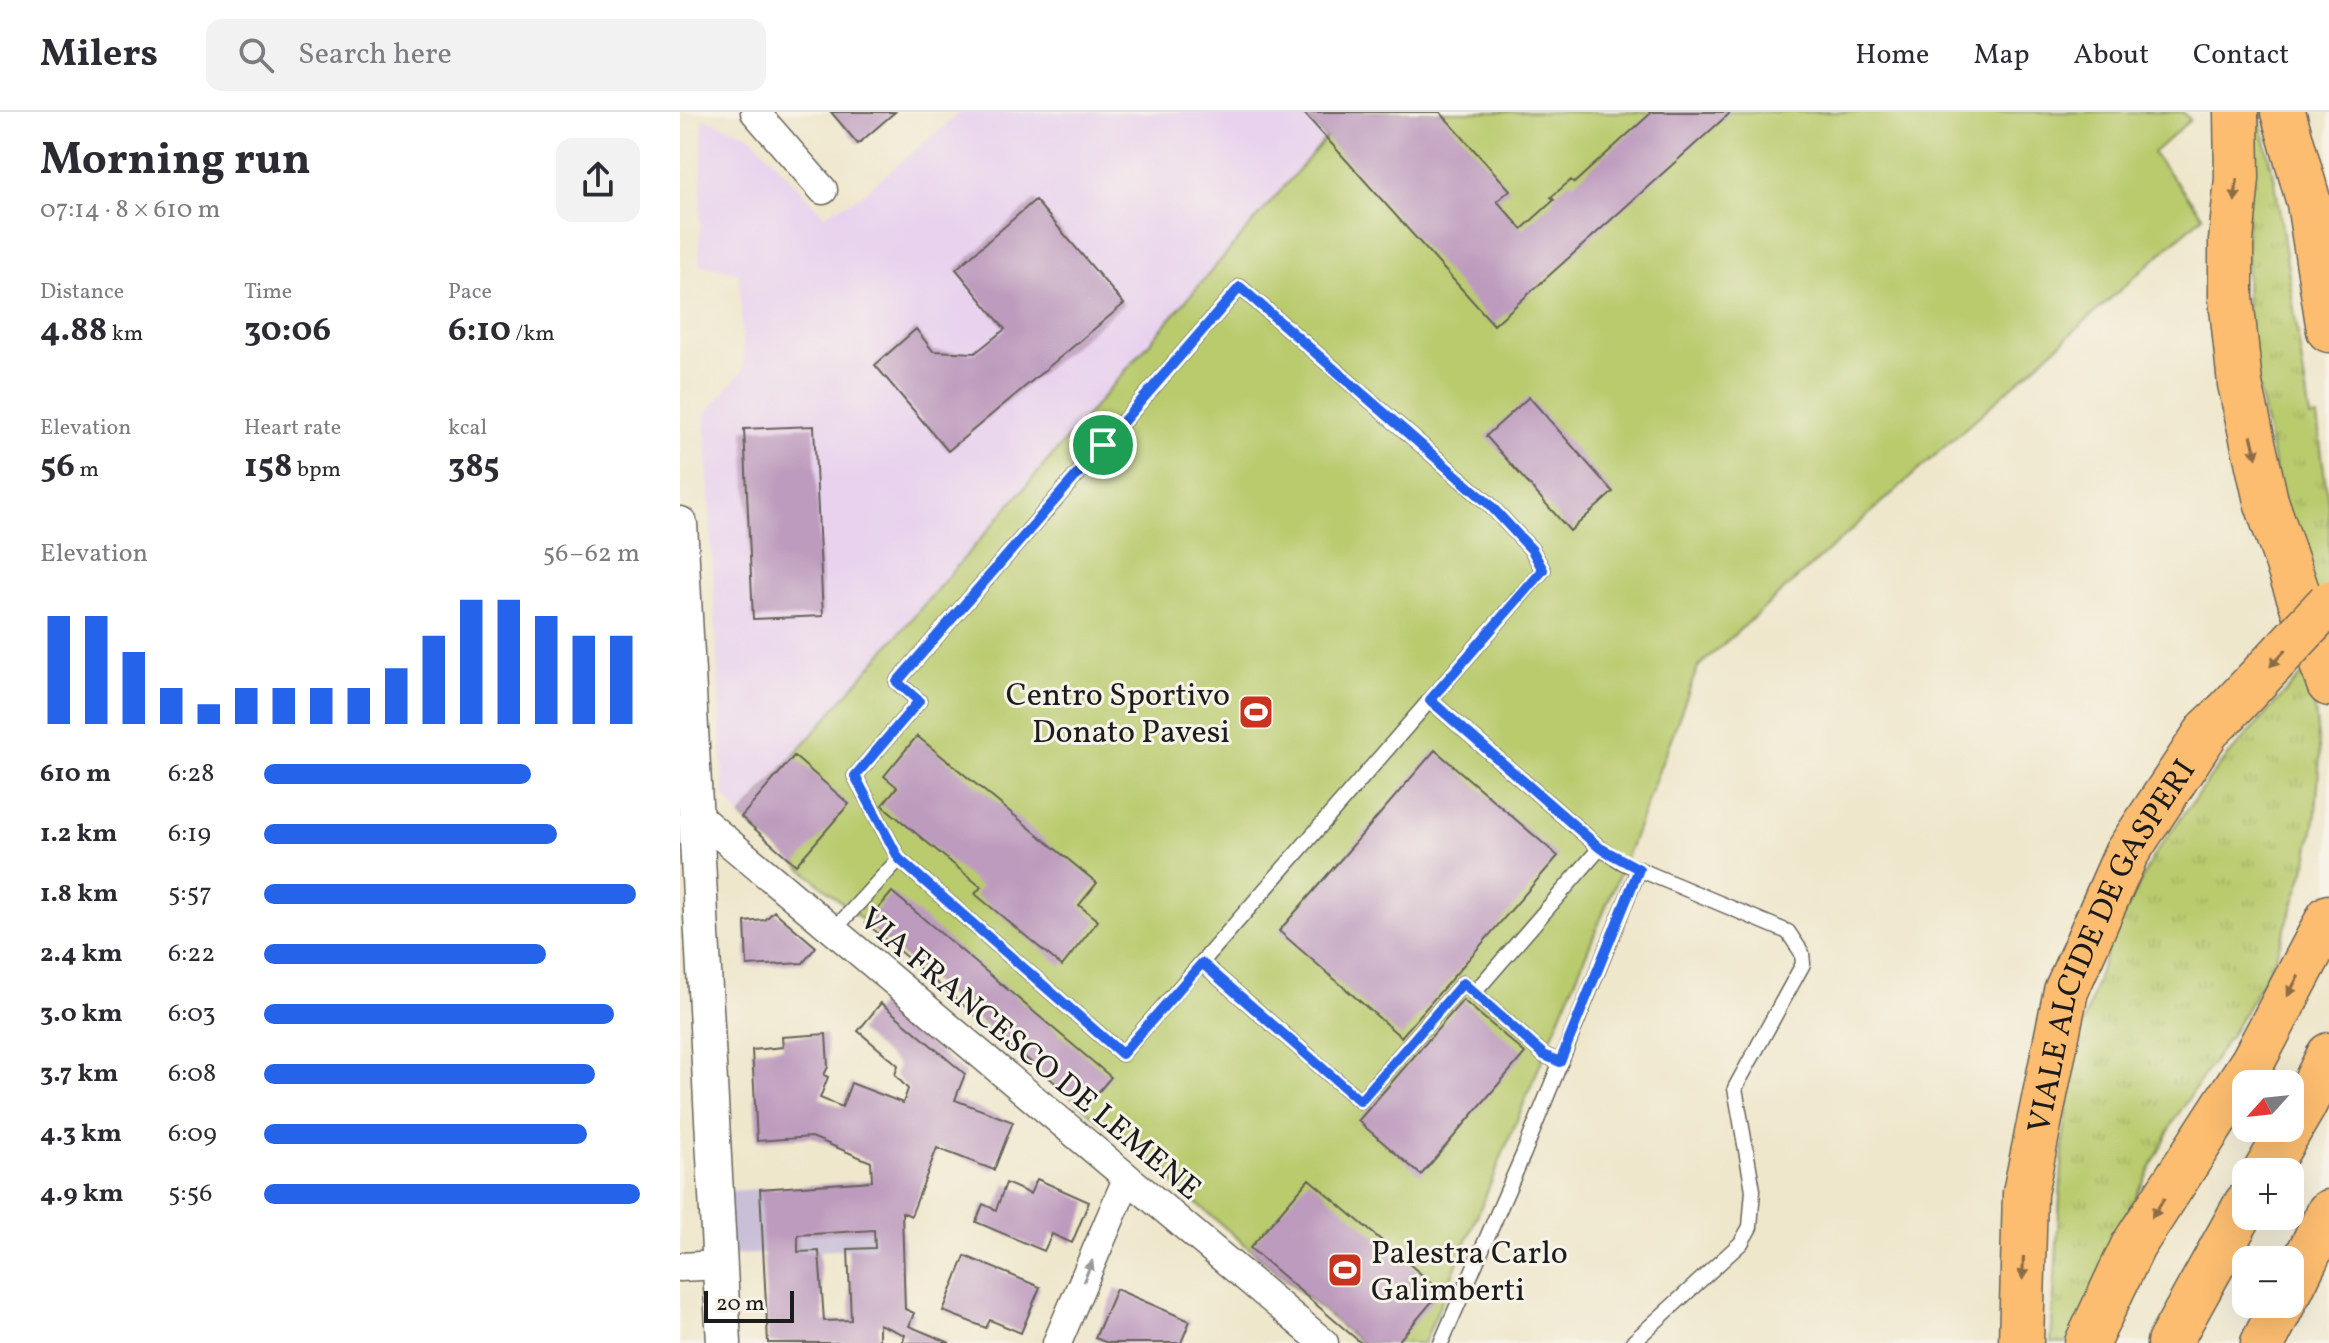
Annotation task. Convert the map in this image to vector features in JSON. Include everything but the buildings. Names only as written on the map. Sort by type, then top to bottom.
[{"type":"highway","points":[[2236,112],[2237,178],[2231,241],[2231,298],[2240,384],[2266,501],[2329,684]]},
{"type":"highway","points":[[2283,112],[2309,203],[2329,330]]},
{"type":"highway","name":"VIALE ALCIDE DE GASPERI","points":[[2021,1343],[2025,1193],[2066,991],[2126,854],[2208,730],[2329,603]]},
{"type":"highway","points":[[2087,1343],[2133,1246],[2253,1061],[2329,917]]},
{"type":"highway","points":[[2274,1158],[2316,1092],[2329,1055]]},
{"type":"highway","points":[[2304,1263],[2329,1212]]},
{"type":"highway","points":[[2169,1343],[2232,1229]]},
{"type":"highway","points":[[2263,1343],[2276,1318]]},
{"type":"street","points":[[755,112],[823,190]]},
{"type":"street","points":[[680,524],[722,1343]]},
{"type":"street","name":"VIA FRANCESCO DE LEMENE","points":[[695,814],[1324,1343]]},
{"type":"street","points":[[1057,1343],[1127,1179]]},
{"type":"street","points":[[680,1267],[720,1265]]},
{"type":"lane","points":[[1240,287],[1489,504],[1532,550],[1543,570],[1430,700],[1122,1054],[899,859],[855,776],[919,701],[897,682],[1240,287]]},
{"type":"lane","points":[[1430,700],[1600,848],[1639,869],[1788,932],[1802,953],[1803,964],[1735,1088],[1753,1190],[1750,1227],[1741,1243],[1632,1343]]},
{"type":"lane","points":[[1474,993],[1600,848]]},
{"type":"lane","points":[[833,931],[899,859]]},
{"type":"lane","points":[[1441,1343],[1639,869]]},
{"type":"lane","points":[[1202,963],[1360,1101],[1463,983],[1544,1055],[1560,1062]]},
{"type":"shaded area","points":[[961,112],[1303,112],[1326,138],[741,817],[724,795],[705,414],[744,369],[739,272],[699,265],[703,118],[750,135],[824,215],[860,196]]},
{"type":"shaded area","points":[[872,1181],[875,1248],[719,1256],[716,1192]]},
{"type":"green space","name":"Centro Sportivo Donato Pavesi","points":[[1303,112],[2183,112],[2190,120],[2153,153],[2203,216],[1698,667],[1624,863],[1424,1343],[1361,1343],[741,817],[1326,138]]},
{"type":"green space","points":[[2248,112],[2258,112],[2275,181],[2310,418],[2317,417],[2329,509],[2329,642],[2288,531],[2246,328]]},
{"type":"green space","points":[[2310,665],[2320,756],[2316,814],[2306,867],[2274,961],[2234,1030],[2175,1119],[2109,1250],[2074,1343],[2051,1343],[2064,1133],[2078,1041],[2109,943],[2154,855],[2215,771]]},
{"type":"place","name":"Centro Sportivo Donato Pavesi","points":[[1256,712]]},
{"type":"place","name":"Palestra Carlo Galimberti","points":[[1345,1270]]},
{"type":"route","points":[[1240,287],[1489,504],[1532,550],[1543,570],[1430,700],[1600,848],[1639,869],[1560,1062],[1544,1055],[1463,983],[1360,1101],[1202,963],[1122,1054],[899,859],[855,776],[919,701],[897,682],[1103,445],[1240,287]]}]
